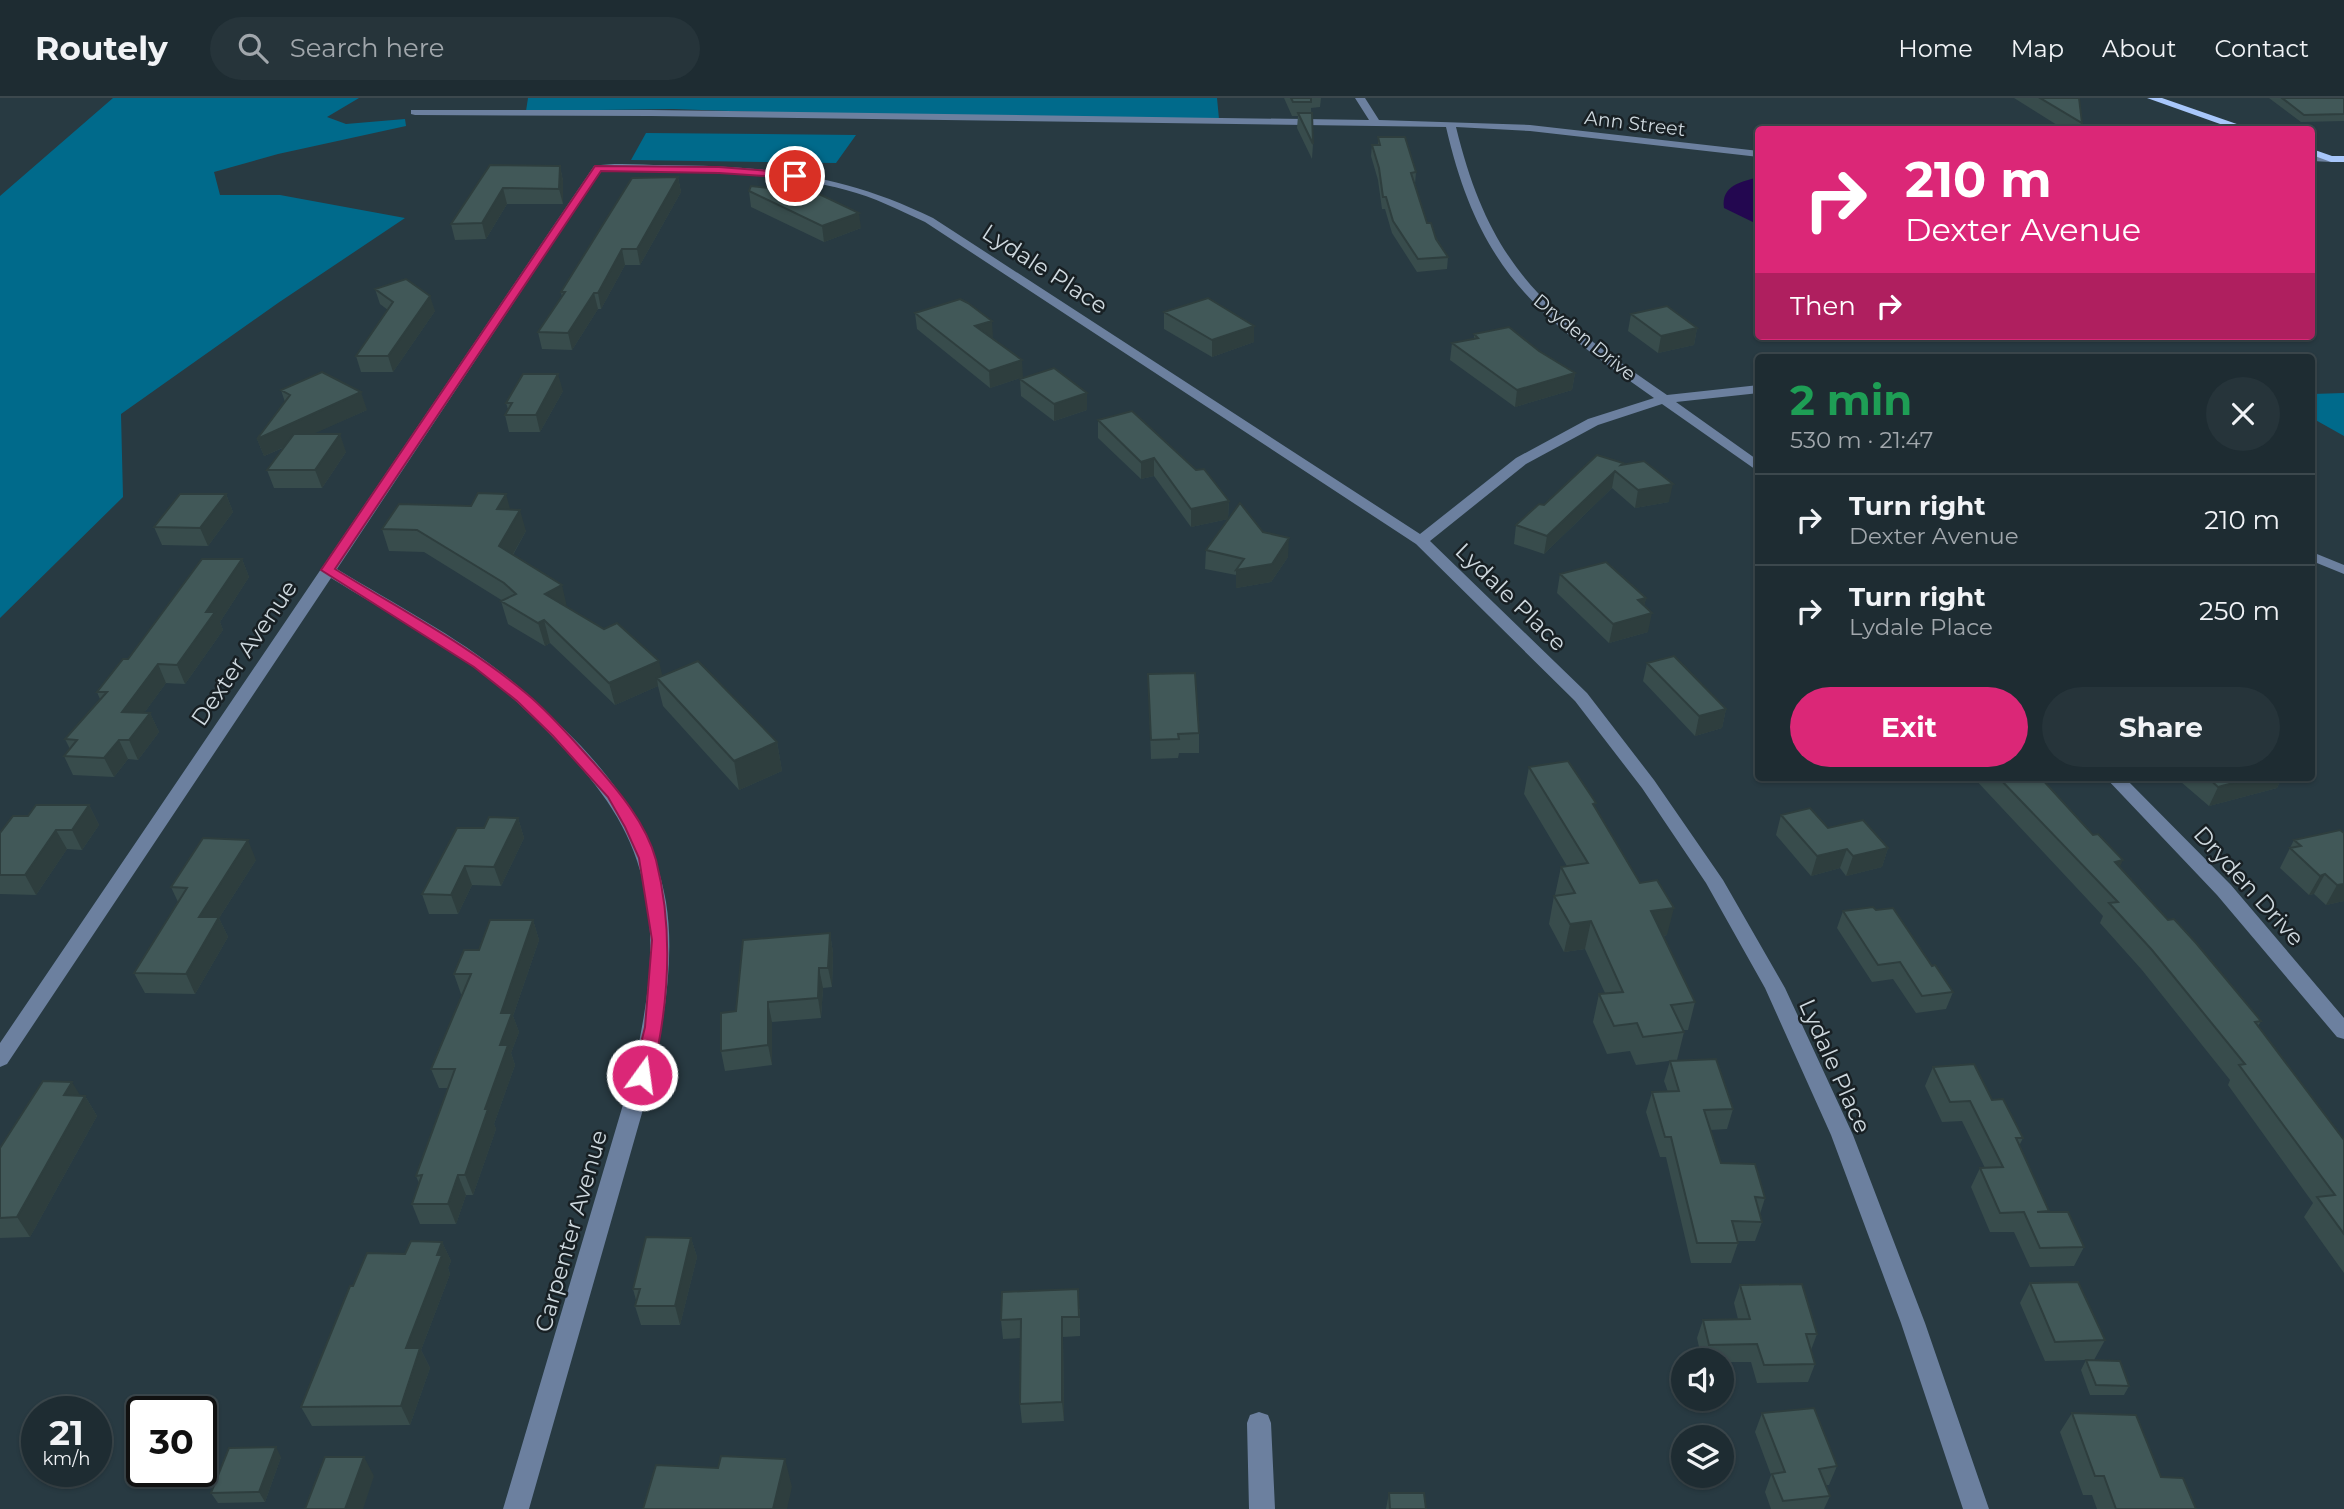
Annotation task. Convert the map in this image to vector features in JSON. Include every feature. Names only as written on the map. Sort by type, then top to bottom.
[{"type":"main road","points":[[2152,98],[2237,126]]},
{"type":"main road","points":[[2315,153],[2331,159],[2344,159]]},
{"type":"street","points":[[1360,98],[1376,123]]},
{"type":"street","name":"Ann Street","points":[[415,112],[500,116],[683,113],[843,118],[1450,124],[1530,128],[1755,154]]},
{"type":"street","name":"Dryden Drive","points":[[1450,124],[1455,148],[1488,233],[1520,282],[1576,335],[1755,465]]},
{"type":"street","points":[[2315,158],[2331,159]]},
{"type":"street","name":"Lydale Place","points":[[598,168],[730,170],[795,176],[858,187],[906,207],[1421,541],[1581,697],[1648,784],[1714,880],[1775,988],[1842,1135],[1913,1323],[1976,1509]]},
{"type":"street","name":"Dexter Avenue","points":[[0,1059],[598,168]]},
{"type":"street","points":[[1421,541],[1521,461],[1593,422],[1664,399],[1755,389]]},
{"type":"street","points":[[2315,557],[2344,570]]},
{"type":"street","name":"Carpenter Avenue","points":[[328,570],[479,664],[522,697],[614,794],[647,858],[653,885],[660,940],[654,1027],[516,1509]]},
{"type":"street","name":"Dryden Drive","points":[[2118,781],[2224,890],[2344,1032]]},
{"type":"street","points":[[1259,1423],[1262,1509]]},
{"type":"shaded area","points":[[113,98],[359,98],[327,117],[346,124],[405,119],[406,126],[278,154],[214,172],[220,195],[280,195],[405,218],[278,303],[121,414],[123,497],[0,618],[0,196]]},
{"type":"shaded area","points":[[528,98],[1217,98],[1219,119],[869,116],[673,109],[526,111]]},
{"type":"shaded area","points":[[646,133],[856,135],[836,163],[631,160]]},
{"type":"shaded area","points":[[1755,178],[1755,223],[1724,208],[1729,189]]},
{"type":"shaded area","points":[[2344,393],[2344,436],[2315,420],[2315,394]]},
{"type":"building","points":[[1291,98],[1311,98],[1311,102],[1293,102]]},
{"type":"building","points":[[2040,98],[2079,98],[2082,123]]},
{"type":"building","points":[[2282,98],[2344,98],[2344,114],[2304,115]]},
{"type":"building","points":[[1298,113],[1312,113],[1313,144]]},
{"type":"building","points":[[1378,137],[1405,137],[1416,172],[1411,173],[1427,223],[1431,223],[1436,239],[1448,257],[1418,259],[1393,221],[1386,197],[1383,197],[1372,145],[1380,145]]},
{"type":"building","points":[[490,165],[560,166],[559,189],[503,188],[482,223],[451,224]]},
{"type":"building","points":[[678,177],[637,249],[622,249],[598,293],[594,293],[568,333],[538,332],[565,292],[561,292],[632,178]]},
{"type":"building","points":[[751,186],[819,194],[859,213],[822,226],[749,191]]},
{"type":"building","points":[[406,279],[430,296],[388,356],[356,356],[393,302],[375,289]]},
{"type":"building","points":[[1208,298],[1254,326],[1212,340],[1164,312]]},
{"type":"building","points":[[960,299],[992,321],[975,326],[1022,360],[989,371],[915,313]]},
{"type":"building","points":[[1667,306],[1697,328],[1661,336],[1631,314]]},
{"type":"building","points":[[1509,327],[1539,351],[1575,373],[1517,390],[1452,343],[1478,338],[1474,334]]},
{"type":"building","points":[[1054,368],[1087,393],[1054,404],[1020,379]]},
{"type":"building","points":[[322,372],[361,392],[257,439],[290,395],[281,390]]},
{"type":"building","points":[[523,374],[558,374],[536,415],[505,415],[512,403],[506,403]]},
{"type":"building","points":[[1132,411],[1196,470],[1204,469],[1229,501],[1191,509],[1154,458],[1141,462],[1098,420]]},
{"type":"building","points":[[294,434],[340,434],[315,470],[267,470]]},
{"type":"building","points":[[1597,455],[1623,463],[1621,465],[1644,461],[1673,484],[1638,490],[1615,471],[1547,536],[1516,525],[1539,504],[1544,505]]},
{"type":"building","points":[[478,493],[506,494],[497,509],[520,510],[499,546],[562,585],[545,594],[604,629],[617,623],[659,661],[609,683],[544,620],[538,623],[501,601],[516,594],[504,583],[417,530],[382,529],[399,504],[471,506]]},
{"type":"building","points":[[180,494],[226,494],[200,528],[154,527]]},
{"type":"building","points":[[1240,503],[1263,532],[1289,538],[1272,564],[1236,570],[1244,559],[1206,550]]},
{"type":"building","points":[[202,559],[242,559],[206,612],[215,612],[177,665],[158,664],[122,712],[150,713],[129,740],[119,740],[104,758],[64,756],[77,740],[65,739],[107,692],[97,692],[123,659],[128,659]]},
{"type":"building","points":[[1606,562],[1646,598],[1638,600],[1652,613],[1613,624],[1560,574]]},
{"type":"building","points":[[1674,656],[1726,709],[1699,716],[1647,663]]},
{"type":"building","points":[[698,661],[777,742],[734,761],[657,678]]},
{"type":"building","points":[[1195,673],[1199,733],[1178,734],[1179,739],[1151,740],[1148,674]]},
{"type":"building","points":[[1568,761],[1596,803],[1593,804],[1640,883],[1657,880],[1674,908],[1651,911],[1695,1002],[1671,1005],[1684,1032],[1643,1037],[1637,1023],[1614,1026],[1599,994],[1623,992],[1591,921],[1570,924],[1554,896],[1575,893],[1561,867],[1588,863],[1529,767]]},
{"type":"building","points":[[2002,781],[2044,781],[2093,835],[2098,834],[2123,860],[2115,862],[2168,920],[2174,919],[2261,1021],[2255,1022],[2344,1140],[2344,1234],[2317,1197],[2335,1195],[2239,1065],[2245,1064],[2152,950],[2109,903],[2118,902]]},
{"type":"building","points":[[2211,781],[2241,781],[2218,787]]},
{"type":"building","points":[[36,805],[89,805],[72,830],[56,830],[25,875],[0,875],[0,833],[13,816],[28,816]]},
{"type":"building","points":[[1810,808],[1828,828],[1863,820],[1888,848],[1853,856],[1847,849],[1817,856],[1781,815]]},
{"type":"building","points":[[489,817],[518,818],[494,867],[465,866],[451,895],[422,894],[457,828],[484,828]]},
{"type":"building","points":[[2340,830],[2344,833],[2344,884],[2337,885],[2325,874],[2320,876],[2290,848],[2301,846],[2294,840]]},
{"type":"building","points":[[203,838],[248,840],[199,917],[219,917],[186,974],[134,973],[187,888],[171,887]]},
{"type":"building","points":[[1873,907],[1876,910],[1893,908],[1953,992],[1922,996],[1900,962],[1878,965],[1843,911]]},
{"type":"building","points":[[490,920],[533,920],[501,1013],[512,1013],[500,1045],[508,1045],[465,1175],[458,1175],[448,1204],[412,1204],[422,1175],[416,1176],[455,1069],[431,1069],[471,974],[454,974],[464,950],[479,950]]},
{"type":"building","points":[[830,933],[828,968],[819,968],[818,998],[768,1002],[768,1045],[721,1051],[721,1013],[736,1011],[743,940]]},
{"type":"building","points":[[1716,1059],[1733,1109],[1704,1110],[1721,1163],[1755,1164],[1765,1198],[1755,1197],[1762,1222],[1732,1221],[1738,1243],[1697,1243],[1671,1137],[1665,1137],[1652,1092],[1679,1091],[1670,1061]]},
{"type":"building","points":[[1974,1064],[1992,1100],[2003,1099],[2023,1138],[2016,1138],[2049,1211],[2037,1212],[2068,1212],[2084,1247],[2040,1248],[2024,1212],[2000,1213],[1980,1168],[2003,1167],[1970,1101],[1950,1102],[1933,1067]]},
{"type":"building","points":[[43,1081],[72,1082],[64,1095],[85,1096],[17,1217],[0,1218],[0,1148]]},
{"type":"building","points":[[646,1237],[691,1238],[675,1306],[635,1306],[640,1289],[633,1289]]},
{"type":"building","points":[[411,1241],[442,1242],[437,1255],[442,1255],[406,1348],[420,1348],[401,1406],[301,1407],[350,1286],[353,1286],[367,1253],[405,1254]]},
{"type":"building","points":[[2078,1282],[2105,1340],[2055,1342],[2030,1283]]},
{"type":"building","points":[[1802,1284],[1817,1334],[1806,1334],[1815,1364],[1764,1365],[1757,1344],[1709,1345],[1703,1320],[1750,1319],[1740,1285]]},
{"type":"building","points":[[1078,1289],[1079,1317],[1062,1317],[1062,1402],[1020,1404],[1021,1319],[1001,1320],[1002,1292]]},
{"type":"building","points":[[2086,1360],[2120,1361],[2129,1386],[2096,1385]]},
{"type":"building","points":[[1814,1408],[1837,1466],[1819,1469],[1830,1496],[1783,1501],[1772,1474],[1785,1472],[1762,1413]]},
{"type":"building","points":[[2072,1413],[2136,1415],[2161,1477],[2183,1478],[2196,1509],[2116,1509],[2104,1476],[2095,1476]]},
{"type":"building","points":[[276,1447],[259,1492],[211,1493],[213,1487],[217,1487],[217,1478],[229,1448]]},
{"type":"building","points":[[721,1456],[785,1459],[773,1509],[643,1509],[656,1465],[718,1468]]},
{"type":"building","points":[[325,1457],[364,1457],[345,1509],[305,1509]]},
{"type":"building","points":[[1389,1493],[1424,1493],[1426,1509],[1390,1509]]},
{"type":"route","points":[[642,1075],[654,1027],[659,981],[660,940],[656,898],[647,858],[614,794],[522,697],[479,664],[328,570],[598,168],[719,170],[795,176]]}]
